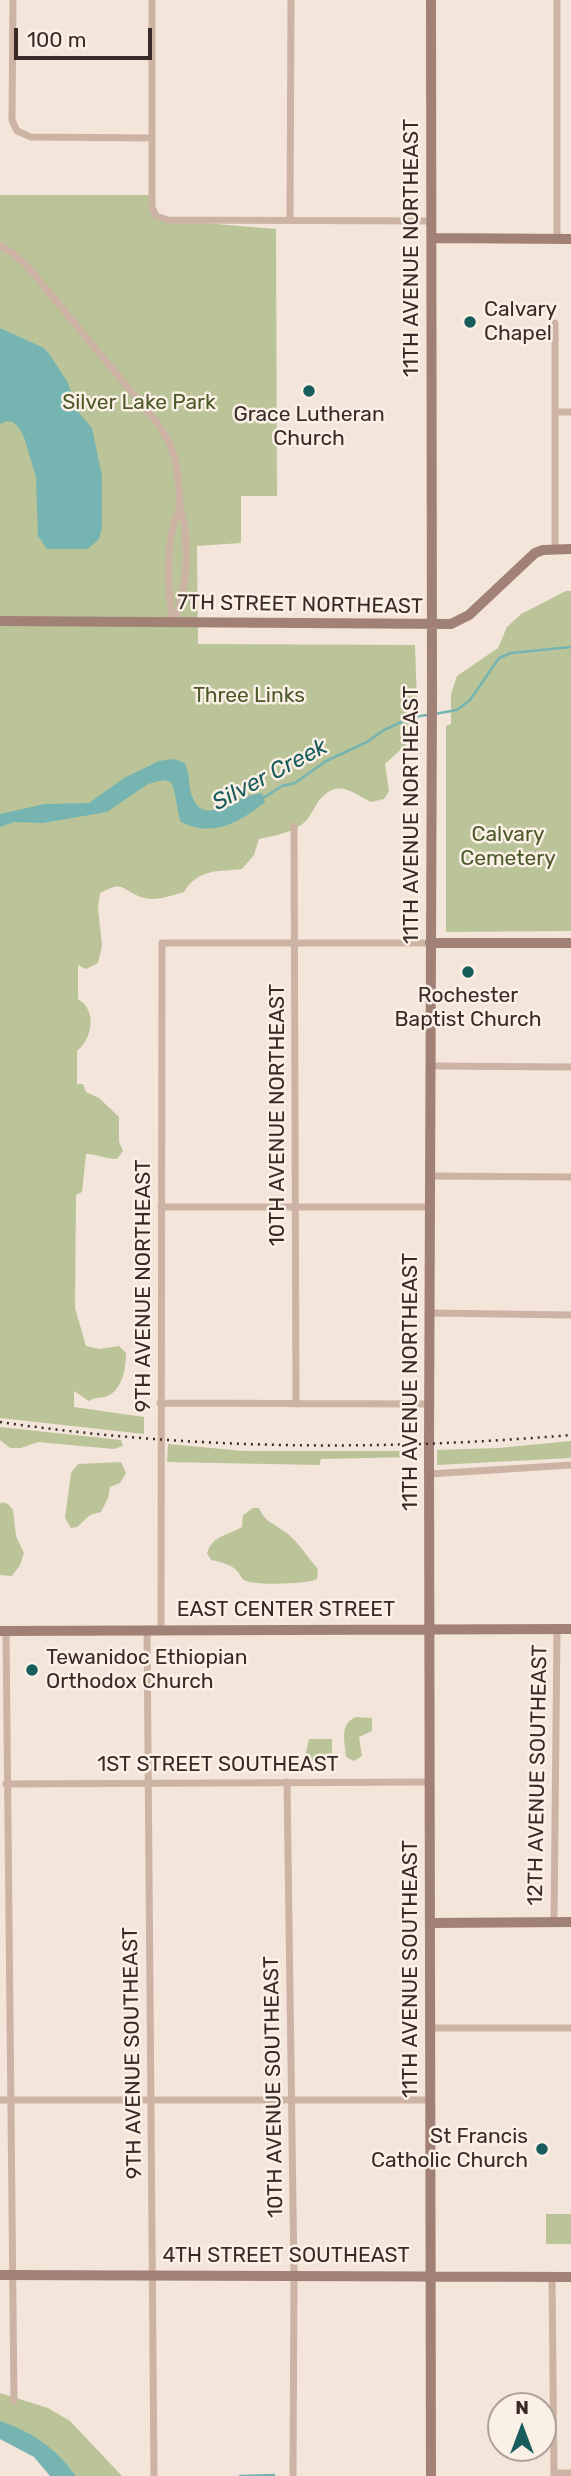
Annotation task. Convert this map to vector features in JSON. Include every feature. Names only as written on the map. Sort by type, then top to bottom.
[{"type":"main road","name":"11TH AVENUE NORTHEAST","points":[[429,1630],[431,0]]},
{"type":"main road","points":[[432,238],[571,239]]},
{"type":"main road","name":"7TH STREET NORTHEAST","points":[[0,621],[451,624],[463,619],[527,559],[543,550],[571,549]]},
{"type":"main road","points":[[430,943],[571,943]]},
{"type":"main road","name":"EAST CENTER STREET","points":[[3,1631],[571,1629]]},
{"type":"main road","name":"11TH AVENUE SOUTHEAST","points":[[429,1630],[431,2476]]},
{"type":"main road","points":[[430,1923],[571,1922]]},
{"type":"main road","name":"4TH STREET SOUTHEAST","points":[[0,2276],[571,2277]]},
{"type":"street","points":[[13,0],[12,120],[17,131],[31,136],[152,138]]},
{"type":"street","points":[[152,0],[152,206],[156,216],[168,220],[432,221]]},
{"type":"street","points":[[290,220],[291,0]]},
{"type":"street","points":[[557,0],[557,239]]},
{"type":"street","points":[[0,246],[28,267],[158,424],[169,442],[177,461],[180,508],[185,524],[186,582],[183,601],[173,623]]},
{"type":"street","points":[[555,323],[555,549]]},
{"type":"street","points":[[555,412],[571,412]]},
{"type":"street","points":[[173,623],[170,602],[170,544],[173,522],[180,508]]},
{"type":"street","name":"10TH AVENUE NORTHEAST","points":[[295,826],[296,1404]]},
{"type":"street","name":"9TH AVENUE NORTHEAST","points":[[161,1629],[162,943],[295,943]]},
{"type":"street","points":[[295,943],[430,943]]},
{"type":"street","points":[[430,1066],[571,1067]]},
{"type":"street","points":[[431,1176],[571,1177]]},
{"type":"street","points":[[161,1207],[431,1208]]},
{"type":"street","points":[[431,1313],[571,1315]]},
{"type":"street","points":[[160,1403],[429,1404]]},
{"type":"street","points":[[429,1474],[571,1465]]},
{"type":"street","name":"9TH AVENUE SOUTHEAST","points":[[147,1629],[154,2476]]},
{"type":"street","name":"12TH AVENUE SOUTHEAST","points":[[554,1922],[557,1629]]},
{"type":"street","points":[[3,1631],[13,2099],[14,2402]]},
{"type":"street","name":"10TH AVENUE SOUTHEAST","points":[[287,1782],[294,2275],[293,2476]]},
{"type":"street","name":"1ST STREET SOUTHEAST","points":[[6,1784],[430,1782]]},
{"type":"street","points":[[430,2028],[571,2028]]},
{"type":"street","points":[[0,2099],[430,2100]]},
{"type":"street","points":[[552,2276],[554,2475],[571,2473]]},
{"type":"green space","name":"Silver Lake Park","points":[[0,195],[152,195],[153,212],[168,220],[276,229],[277,496],[241,496],[241,543],[197,546],[198,644],[415,645],[418,731],[385,764],[389,791],[384,799],[371,802],[343,789],[331,790],[301,825],[284,833],[259,839],[254,855],[242,869],[202,875],[184,892],[152,899],[118,886],[100,893],[98,908],[102,946],[98,963],[86,969],[78,965],[78,999],[88,1010],[91,1024],[87,1039],[77,1051],[77,1084],[83,1084],[86,1092],[99,1098],[119,1117],[119,1142],[123,1151],[117,1159],[86,1154],[82,1192],[76,1195],[75,1308],[86,1346],[99,1349],[119,1346],[126,1353],[126,1359],[122,1379],[111,1394],[89,1401],[74,1391],[74,1407],[144,1417],[144,1434],[0,1418]]},
{"type":"green space","name":"Calvary Cemetery","points":[[571,591],[571,931],[446,932],[446,726],[451,724],[451,694],[457,676],[498,648],[507,627],[521,614]]},
{"type":"green space","points":[[0,1427],[121,1440],[123,1446],[114,1449],[38,1442],[21,1448],[10,1448],[0,1440]]},
{"type":"green space","points":[[571,1441],[571,1458],[437,1465],[437,1450]]},
{"type":"green space","points":[[168,1444],[244,1451],[415,1451],[414,1457],[321,1459],[319,1465],[167,1462]]},
{"type":"green space","points":[[121,1462],[126,1473],[120,1483],[110,1487],[101,1512],[90,1515],[77,1527],[71,1528],[65,1518],[71,1473],[78,1464]]},
{"type":"green space","points":[[2,1502],[13,1510],[16,1536],[24,1553],[12,1576],[0,1575]]},
{"type":"green space","points":[[253,1508],[259,1508],[268,1520],[296,1542],[318,1569],[317,1579],[281,1584],[249,1582],[232,1567],[211,1560],[207,1553],[213,1543],[242,1527],[243,1515]]},
{"type":"green space","points":[[356,1717],[372,1718],[372,1731],[359,1737],[362,1756],[354,1761],[346,1757],[344,1734],[347,1724]]},
{"type":"green space","points":[[309,1739],[332,1739],[332,1759],[323,1759],[322,1766],[310,1766],[305,1757]]},
{"type":"green space","points":[[546,2214],[571,2214],[571,2244],[546,2244]]},
{"type":"green space","points":[[0,2393],[48,2408],[70,2421],[122,2476],[76,2476],[61,2458],[42,2443],[22,2430],[0,2421]]},
{"type":"water","points":[[0,328],[44,348],[68,383],[79,413],[92,428],[102,476],[102,528],[99,539],[88,549],[47,549],[38,536],[36,477],[24,437],[13,422],[0,424]]},
{"type":"water","points":[[174,759],[185,763],[192,796],[202,809],[217,809],[247,796],[262,793],[265,802],[226,826],[193,827],[181,822],[171,782],[163,780],[148,784],[107,812],[43,823],[14,822],[0,827],[0,814],[45,804],[89,803],[124,778],[159,761]]},
{"type":"water","points":[[0,2421],[23,2430],[42,2442],[60,2457],[76,2476],[50,2476],[34,2457],[0,2439]]},
{"type":"waterway","name":"Silver Creek","points":[[434,714],[457,710],[470,700],[499,658],[511,653],[571,647]]},
{"type":"waterway","name":"Silver Creek","points":[[263,798],[282,786],[295,783],[326,761],[367,742],[384,730],[412,717],[427,715]]},
{"type":"waterway","points":[[240,2476],[274,2475]]},
{"type":"railway","points":[[0,1422],[142,1438],[285,1445],[428,1444],[571,1435]]},
{"type":"place","name":"Calvary Chapel","points":[[470,322]]},
{"type":"place","name":"Grace Lutheran Church","points":[[309,391]]},
{"type":"place","name":"Rochester Baptist Church","points":[[468,972]]},
{"type":"place","name":"Tewanidoc Ethiopian Orthodox Church","points":[[32,1670]]},
{"type":"place","name":"St Francis Catholic Church","points":[[542,2149]]},
{"type":"park label","name":"Three Links","points":[[249,696]]}]
